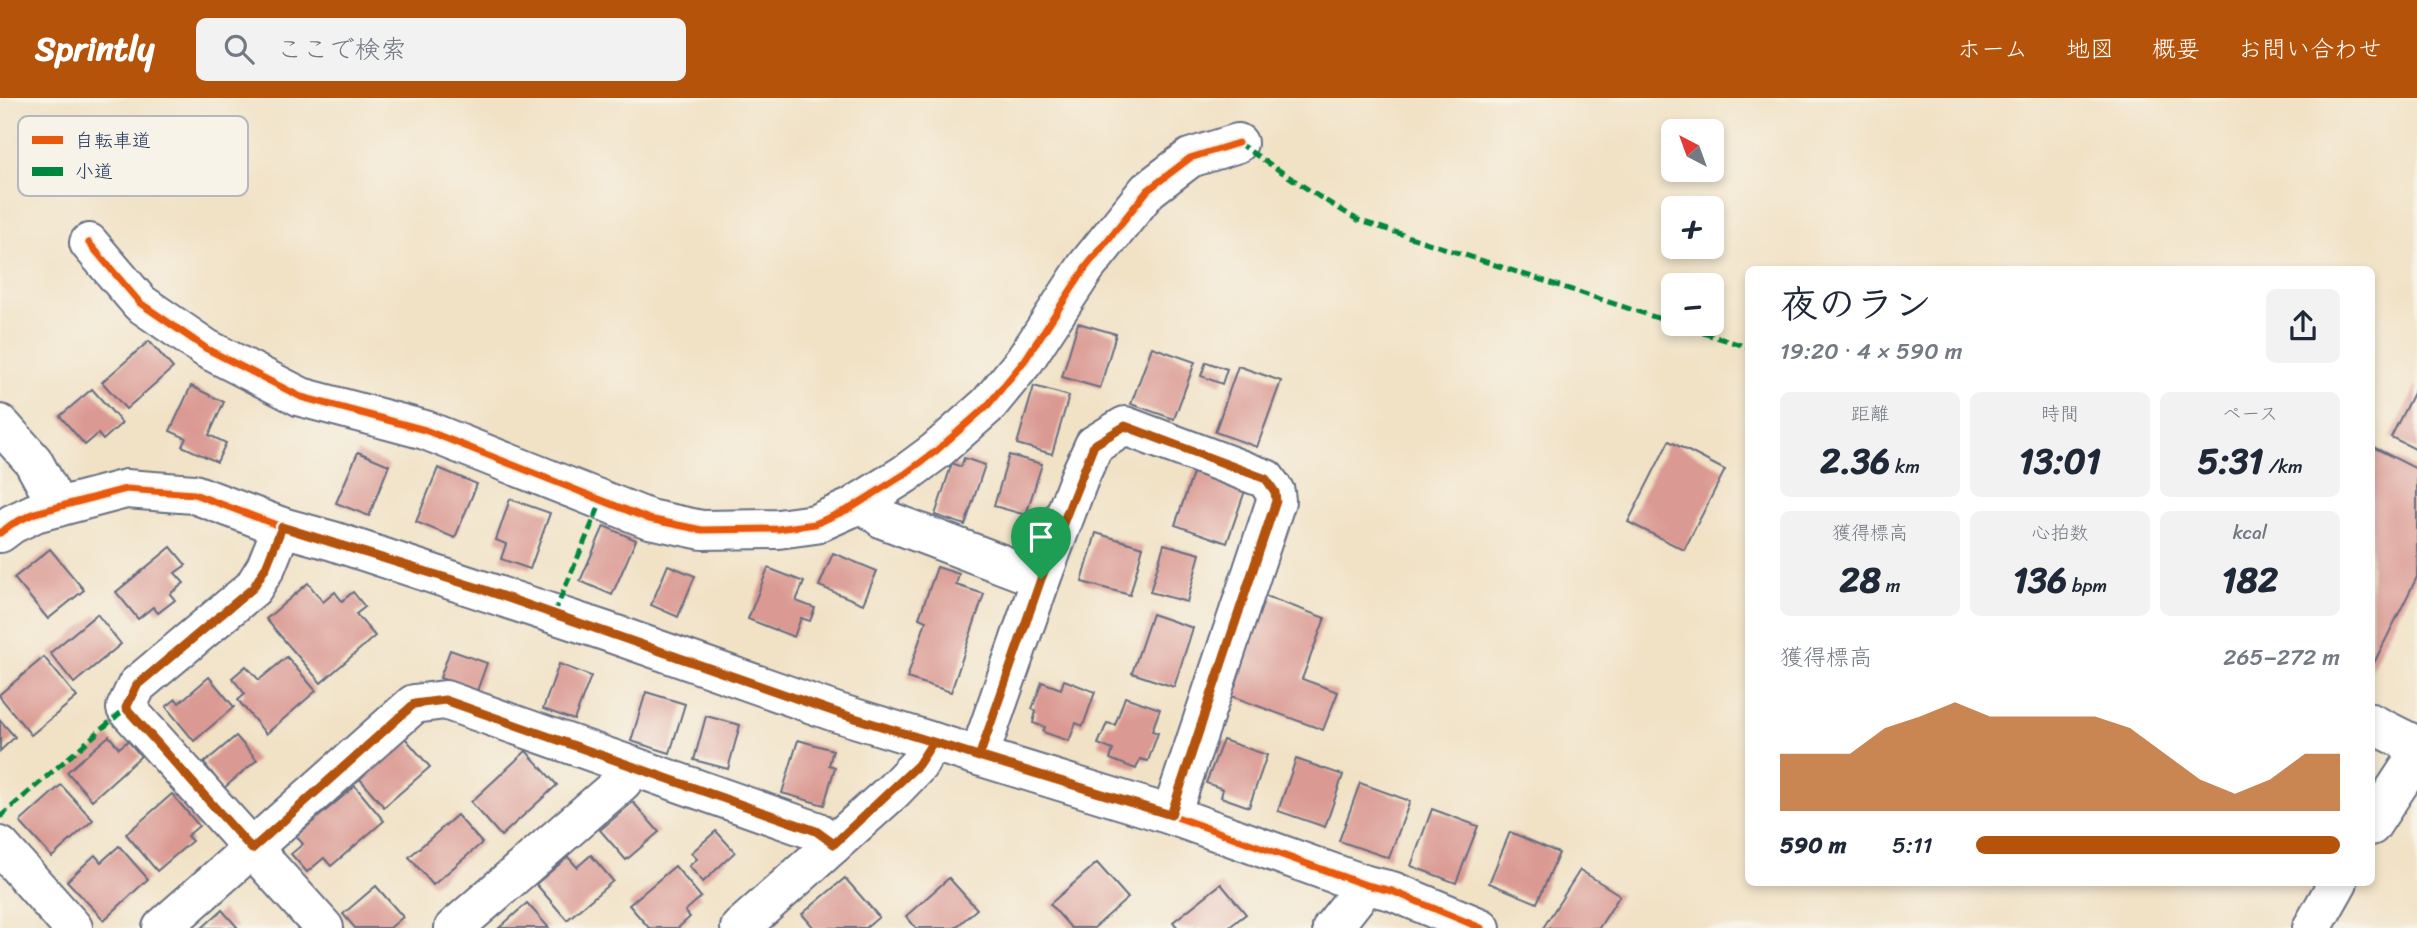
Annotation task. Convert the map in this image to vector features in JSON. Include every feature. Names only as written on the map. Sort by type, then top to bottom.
[{"type":"street","points":[[89,243],[140,303],[207,349],[301,397],[425,430],[649,519],[702,530],[778,529],[815,524],[864,500],[936,451],[988,405],[1025,360],[1086,267],[1148,190],[1190,158],[1238,143]]},
{"type":"street","points":[[0,424],[33,461],[58,507]]},
{"type":"street","points":[[979,757],[1041,579],[1094,445],[1125,426],[1266,479],[1275,492],[1276,501],[1171,815]]},
{"type":"street","points":[[0,533],[35,513],[126,489],[194,494],[282,527],[479,588],[835,712],[1171,815],[1366,885],[1392,891],[1481,928]]},
{"type":"street","points":[[864,500],[883,519],[1041,579]]},
{"type":"street","points":[[282,527],[266,567],[253,588],[137,685],[126,708],[324,928]]},
{"type":"street","points":[[162,928],[414,704],[445,700],[816,831],[834,844]]},
{"type":"street","points":[[2375,725],[2417,746]]},
{"type":"street","points":[[740,928],[902,782],[918,765],[933,742]]},
{"type":"street","points":[[2375,820],[2417,756]]},
{"type":"street","points":[[454,928],[621,782],[634,767]]},
{"type":"street","points":[[0,846],[73,928]]},
{"type":"street","points":[[1332,928],[1366,885]]},
{"type":"street","points":[[2312,928],[2336,886]]},
{"type":"building","points":[[1078,323],[1116,334],[1100,388],[1062,377]]},
{"type":"building","points":[[149,341],[173,368],[126,409],[102,382]]},
{"type":"building","points":[[1152,347],[1195,362],[1174,419],[1131,404]]},
{"type":"building","points":[[1206,362],[1227,369],[1222,384],[1201,376]]},
{"type":"building","points":[[1238,366],[1281,381],[1257,447],[1215,432]]},
{"type":"building","points":[[2417,385],[2417,450],[2391,437]]},
{"type":"building","points":[[191,386],[224,402],[209,435],[226,443],[217,462],[182,446],[186,438],[170,431]]},
{"type":"building","points":[[1034,386],[1069,396],[1052,454],[1017,444]]},
{"type":"building","points":[[92,389],[122,423],[103,440],[98,434],[85,445],[60,416]]},
{"type":"building","points":[[1669,441],[1725,470],[1684,550],[1628,522]]},
{"type":"building","points":[[2375,448],[2417,469],[2417,577],[2375,661]]},
{"type":"building","points":[[358,452],[389,465],[369,516],[336,503]]},
{"type":"building","points":[[1009,455],[1042,464],[1026,515],[994,506]]},
{"type":"building","points":[[964,458],[985,465],[965,525],[935,515],[952,463],[961,467]]},
{"type":"building","points":[[1196,465],[1248,482],[1227,543],[1175,525]]},
{"type":"building","points":[[438,468],[477,484],[455,538],[416,522]]},
{"type":"building","points":[[510,499],[550,513],[530,569],[501,559],[506,544],[496,540]]},
{"type":"building","points":[[604,526],[636,540],[612,595],[580,581]]},
{"type":"building","points":[[1096,533],[1143,547],[1130,595],[1082,582]]},
{"type":"building","points":[[1164,544],[1200,554],[1187,602],[1150,592]]},
{"type":"building","points":[[171,547],[186,565],[175,573],[184,583],[170,594],[175,600],[158,613],[153,607],[138,619],[116,592]]},
{"type":"building","points":[[50,549],[84,590],[48,619],[14,578]]},
{"type":"building","points":[[833,553],[877,571],[863,604],[819,586]]},
{"type":"building","points":[[668,565],[695,576],[678,617],[651,605]]},
{"type":"building","points":[[937,567],[959,574],[956,585],[984,594],[951,692],[907,678],[926,621],[919,618]]},
{"type":"building","points":[[768,568],[804,582],[796,601],[815,608],[810,621],[801,618],[794,637],[748,619]]},
{"type":"building","points":[[308,583],[323,602],[335,592],[342,601],[353,592],[365,607],[356,614],[375,636],[321,683],[266,619]]},
{"type":"building","points":[[1257,593],[1325,618],[1302,679],[1338,692],[1323,730],[1220,692]]},
{"type":"building","points":[[97,614],[121,644],[74,683],[50,653]]},
{"type":"building","points":[[1152,614],[1193,628],[1174,687],[1132,673]]},
{"type":"building","points":[[450,650],[487,663],[477,691],[440,678]]},
{"type":"building","points":[[44,657],[77,697],[31,735],[0,694]]},
{"type":"building","points":[[287,657],[316,691],[266,734],[238,700],[245,694],[232,678],[246,666],[259,680]]},
{"type":"building","points":[[559,664],[591,676],[574,720],[543,709]]},
{"type":"building","points":[[209,677],[234,707],[194,741],[166,707],[176,699],[179,703]]},
{"type":"building","points":[[1064,680],[1095,692],[1083,726],[1076,723],[1069,741],[1043,732],[1045,727],[1033,723],[1036,711],[1032,709],[1042,682],[1061,689]]},
{"type":"building","points":[[646,692],[685,704],[670,753],[631,741]]},
{"type":"building","points":[[1125,697],[1160,709],[1152,731],[1158,733],[1148,761],[1140,759],[1136,769],[1110,759],[1113,750],[1098,744],[1107,723],[1115,725]]},
{"type":"building","points":[[706,716],[740,725],[728,769],[694,760]]},
{"type":"building","points":[[0,720],[15,737],[0,751]]},
{"type":"building","points":[[109,736],[119,748],[128,741],[141,756],[92,800],[67,772]]},
{"type":"building","points":[[236,736],[257,760],[224,788],[204,763]]},
{"type":"building","points":[[405,738],[430,767],[384,807],[359,778]]},
{"type":"building","points":[[798,740],[833,750],[829,765],[835,767],[824,805],[782,793]]},
{"type":"building","points":[[1223,740],[1267,755],[1249,807],[1221,797],[1223,789],[1206,783]]},
{"type":"building","points":[[526,751],[557,785],[501,836],[471,802]]},
{"type":"building","points":[[1296,759],[1343,775],[1325,827],[1278,811]]},
{"type":"building","points":[[1360,783],[1410,801],[1389,858],[1339,841]]},
{"type":"building","points":[[61,785],[93,820],[52,857],[20,822]]},
{"type":"building","points":[[355,786],[384,821],[331,866],[324,858],[307,872],[291,854],[303,844],[296,836]]},
{"type":"building","points":[[172,794],[199,826],[187,836],[192,841],[157,871],[126,834]]},
{"type":"building","points":[[633,802],[659,832],[626,860],[600,830]]},
{"type":"building","points":[[1432,809],[1478,826],[1456,883],[1411,866]]},
{"type":"building","points":[[457,815],[482,843],[433,885],[409,857]]},
{"type":"building","points":[[716,831],[735,852],[703,882],[689,866],[697,859],[691,853]]},
{"type":"building","points":[[1510,832],[1559,853],[1537,903],[1489,883]]},
{"type":"building","points":[[119,846],[148,879],[104,920],[67,881],[95,855],[101,862]]},
{"type":"building","points":[[591,855],[613,881],[567,920],[536,884],[568,857],[577,867]]},
{"type":"building","points":[[1097,863],[1128,898],[1094,928],[1071,928],[1050,904]]},
{"type":"building","points":[[675,866],[701,897],[685,911],[690,917],[678,928],[649,928],[629,905]]},
{"type":"building","points":[[1580,870],[1620,895],[1599,928],[1543,928]]},
{"type":"building","points":[[845,878],[879,917],[866,928],[814,928],[802,914]]},
{"type":"building","points":[[949,878],[977,909],[955,928],[916,928],[906,916]]},
{"type":"building","points":[[1221,884],[1246,914],[1228,928],[1178,928],[1173,922]]},
{"type":"building","points":[[376,886],[403,917],[390,928],[355,928],[343,914]]},
{"type":"building","points":[[527,903],[549,928],[499,928]]},
{"type":"building","points":[[222,910],[238,928],[202,928]]},
{"type":"marked path","points":[[1238,143],[1358,220],[1661,319]]},
{"type":"marked path","points":[[1713,336],[1745,346]]},
{"type":"marked path","points":[[554,614],[602,500]]},
{"type":"marked path","points":[[0,817],[126,708]]},
{"type":"cycle path","points":[[89,243],[140,303],[207,349],[301,397],[425,430],[649,519],[702,530],[778,529],[815,524],[851,508],[936,451],[988,405],[1025,360],[1086,267],[1148,190],[1190,158],[1238,143]]},
{"type":"cycle path","points":[[0,533],[35,513],[126,489],[194,494],[282,527],[333,541],[605,631],[835,712],[1171,815],[1366,885],[1392,891],[1481,928]]},
{"type":"route","points":[[1041,579],[979,757],[933,742],[918,765],[894,790],[834,844],[816,831],[445,700],[414,704],[252,849],[126,708],[137,685],[253,588],[266,567],[282,527],[479,588],[835,712],[933,742],[979,757],[1171,815],[1276,501],[1275,492],[1266,479],[1125,426],[1094,445],[1041,579]]}]
